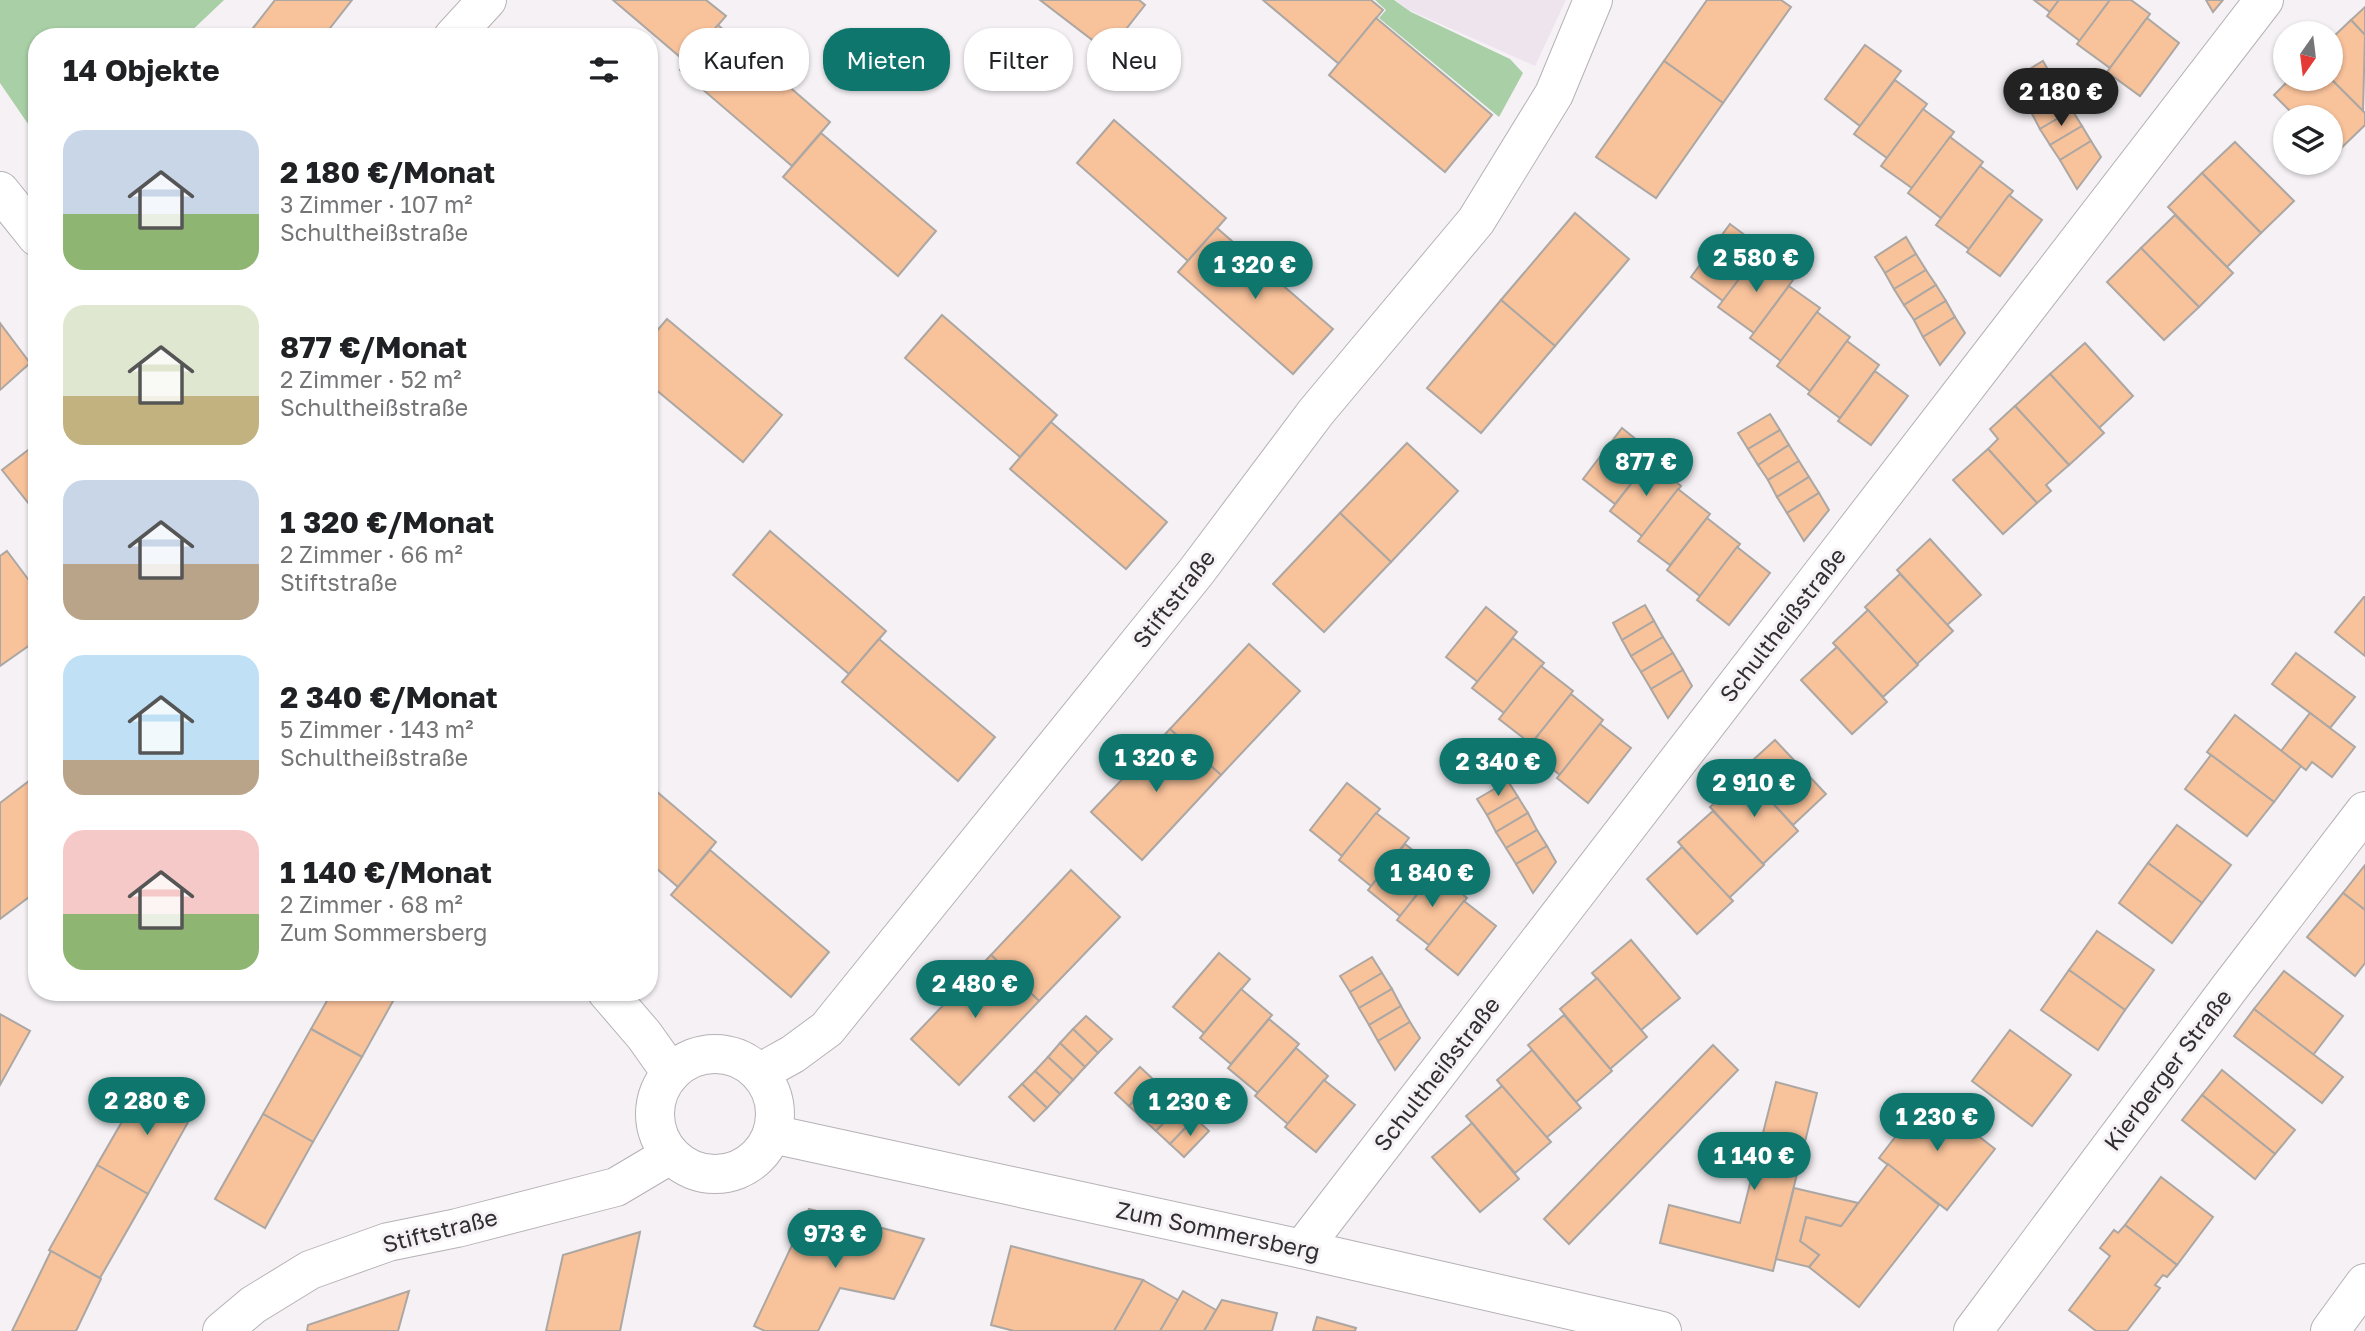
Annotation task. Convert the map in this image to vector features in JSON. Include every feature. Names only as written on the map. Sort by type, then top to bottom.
[{"type":"street","points":[[461,28],[487,0]]},
{"type":"street","name":"Stiftstraße","points":[[759,1073],[793,1054],[827,1029],[1196,572],[1316,412],[1476,221],[1554,94],[1594,0]]},
{"type":"street","name":"Schultheißstraße","points":[[1302,1249],[2264,0]]},
{"type":"street","points":[[2,196],[28,226]]},
{"type":"street","name":"Kierberger Straße","points":[[1973,1331],[2365,811]]},
{"type":"street","points":[[615,1001],[644,1035],[670,1073]]},
{"type":"street","points":[[722,1054],[741,1059],[759,1073],[771,1091],[776,1112],[772,1134],[761,1153],[740,1169],[716,1174],[693,1170],[670,1156],[656,1125],[656,1101],[670,1073],[695,1057],[722,1054]]},
{"type":"street","name":"Zum Sommersberg","points":[[772,1134],[1302,1249],[1662,1331]]},
{"type":"street","name":"Stiftstraße","points":[[222,1331],[253,1305],[310,1270],[388,1242],[457,1228],[616,1187],[670,1156]]},
{"type":"street","points":[[2330,1331],[2365,1283]]},
{"type":"shaded area","points":[[1395,0],[1566,0],[1535,66],[1409,10]]},
{"type":"green space","points":[[0,0],[224,0],[194,28],[28,28],[28,124],[0,83]]},
{"type":"green space","points":[[1375,0],[1394,0],[1411,12],[1510,59],[1523,73],[1499,117],[1379,18],[1386,10]]},
{"type":"building","points":[[275,0],[352,0],[330,28],[253,28]]},
{"type":"building","points":[[613,0],[706,0],[726,16],[716,28],[679,28],[679,56],[658,38],[658,28],[646,28]]},
{"type":"building","points":[[1040,0],[1139,0],[1145,5],[1127,28],[1087,28],[1087,36]]},
{"type":"building","points":[[1263,0],[1371,0],[1383,10],[1339,64]]},
{"type":"building","points":[[1707,0],[1781,0],[1791,7],[1723,103],[1664,61]]},
{"type":"building","points":[[2034,0],[2059,0],[2050,12]]},
{"type":"building","points":[[2059,0],[2110,0],[2080,41],[2047,16]]},
{"type":"building","points":[[2110,0],[2131,0],[2150,14],[2110,68],[2077,44]]},
{"type":"building","points":[[2206,0],[2223,0],[2213,12]]},
{"type":"building","points":[[2365,7],[2365,35],[2351,20]]},
{"type":"building","points":[[1376,18],[1492,115],[1445,172],[1329,75]]},
{"type":"building","points":[[2147,18],[2179,43],[2140,96],[2107,72]]},
{"type":"building","points":[[2351,20],[2365,35],[2363,111],[2343,91],[2343,28]]},
{"type":"building","points":[[1865,45],[1901,71],[1860,126],[1825,99]]},
{"type":"building","points":[[1664,61],[1723,103],[1656,198],[1596,157]]},
{"type":"building","points":[[2043,61],[2052,77],[2021,96],[2011,80]]},
{"type":"building","points":[[2052,77],[2062,93],[2031,112],[2021,96]]},
{"type":"building","points":[[1895,80],[1927,104],[1887,158],[1854,134]]},
{"type":"building","points":[[704,91],[794,91],[830,122],[792,166]]},
{"type":"building","points":[[2278,91],[2343,91],[2365,113],[2365,125],[2343,146],[2343,105],[2284,105],[2274,95]]},
{"type":"building","points":[[2062,93],[2072,110],[2040,129],[2031,112]]},
{"type":"building","points":[[1923,109],[1954,132],[1912,188],[1881,166]]},
{"type":"building","points":[[2072,110],[2082,126],[2050,145],[2040,129]]},
{"type":"building","points":[[1114,120],[1226,218],[1188,261],[1077,163]]},
{"type":"building","points":[[2082,126],[2091,141],[2060,160],[2050,145]]},
{"type":"building","points":[[821,133],[936,231],[898,276],[783,177]]},
{"type":"building","points":[[1950,137],[1983,162],[1941,218],[1908,193]]},
{"type":"building","points":[[2091,141],[2101,157],[2077,189],[2060,160]]},
{"type":"building","points":[[2235,142],[2294,201],[2261,233],[2202,173]]},
{"type":"building","points":[[1980,166],[2013,191],[1969,249],[1936,225]]},
{"type":"building","points":[[2202,173],[2261,233],[2227,267],[2168,207]]},
{"type":"building","points":[[2009,195],[2042,220],[2000,276],[1967,252]]},
{"type":"building","points":[[1575,213],[1629,259],[1555,346],[1501,300]]},
{"type":"building","points":[[2175,215],[2233,273],[2199,307],[2141,248]]},
{"type":"building","points":[[1730,224],[1762,248],[1723,301],[1691,277]]},
{"type":"building","points":[[1217,228],[1333,329],[1293,374],[1178,272]]},
{"type":"building","points":[[1906,237],[1916,254],[1885,273],[1875,257]]},
{"type":"building","points":[[2141,248],[2199,307],[2164,340],[2107,282]]},
{"type":"building","points":[[1758,254],[1793,280],[1754,333],[1718,307]]},
{"type":"building","points":[[1916,254],[1926,270],[1894,289],[1885,273]]},
{"type":"building","points":[[1926,270],[1936,285],[1904,305],[1894,289]]},
{"type":"building","points":[[1936,285],[1946,301],[1914,320],[1904,305]]},
{"type":"building","points":[[1789,286],[1820,308],[1781,361],[1750,338]]},
{"type":"building","points":[[1501,300],[1555,346],[1481,433],[1427,388]]},
{"type":"building","points":[[1946,301],[1955,317],[1923,337],[1914,320]]},
{"type":"building","points":[[1817,312],[1850,337],[1810,391],[1777,366]]},
{"type":"building","points":[[942,315],[1057,415],[1020,457],[905,358]]},
{"type":"building","points":[[1955,317],[1965,333],[1940,365],[1923,337]]},
{"type":"building","points":[[667,319],[782,415],[743,462],[658,391],[658,330]]},
{"type":"building","points":[[0,323],[28,360],[28,365],[0,390]]},
{"type":"building","points":[[1847,341],[1879,365],[1840,418],[1808,394]]},
{"type":"building","points":[[2085,343],[2133,396],[2099,428],[2050,374]]},
{"type":"building","points":[[1875,371],[1908,396],[1871,445],[1838,421]]},
{"type":"building","points":[[2050,374],[2104,433],[2069,465],[2015,406]]},
{"type":"building","points":[[2015,406],[2069,465],[2046,485],[2051,491],[2037,503],[1988,449],[1998,439],[1990,429]]},
{"type":"building","points":[[1770,414],[1780,430],[1748,449],[1738,433]]},
{"type":"building","points":[[1051,422],[1167,522],[1126,569],[1010,469]]},
{"type":"building","points":[[1622,428],[1654,454],[1615,504],[1583,479]]},
{"type":"building","points":[[1780,430],[1789,445],[1758,465],[1748,449]]},
{"type":"building","points":[[1407,443],[1458,491],[1391,562],[1340,513]]},
{"type":"building","points":[[1789,445],[1799,461],[1768,480],[1758,465]]},
{"type":"building","points":[[1988,449],[2037,503],[2003,534],[1953,480]]},
{"type":"building","points":[[28,450],[28,503],[2,470]]},
{"type":"building","points":[[1649,461],[1681,486],[1642,536],[1610,511]]},
{"type":"building","points":[[1799,461],[1809,477],[1777,497],[1768,480]]},
{"type":"building","points":[[1809,477],[1819,493],[1787,513],[1777,497]]},
{"type":"building","points":[[1678,489],[1710,514],[1670,565],[1638,541]]},
{"type":"building","points":[[1819,493],[1829,510],[1804,541],[1787,513]]},
{"type":"building","points":[[1340,513],[1391,562],[1324,632],[1273,584]]},
{"type":"building","points":[[1707,518],[1740,544],[1700,596],[1667,570]]},
{"type":"building","points":[[770,531],[886,631],[849,674],[733,575]]},
{"type":"building","points":[[1930,539],[1981,595],[1947,625],[1897,570]]},
{"type":"building","points":[[1737,547],[1770,573],[1729,625],[1697,600]]},
{"type":"building","points":[[7,551],[28,579],[28,646],[0,666],[0,556]]},
{"type":"building","points":[[1900,574],[1953,631],[1917,664],[1865,607]]},
{"type":"building","points":[[2365,597],[2365,656],[2335,632]]},
{"type":"building","points":[[1645,605],[1654,621],[1622,640],[1613,623]]},
{"type":"building","points":[[1486,607],[1517,632],[1478,682],[1446,657]]},
{"type":"building","points":[[1868,610],[1918,665],[1883,697],[1833,643]]},
{"type":"building","points":[[1654,621],[1663,637],[1631,656],[1622,640]]},
{"type":"building","points":[[1663,637],[1673,653],[1641,672],[1631,656]]},
{"type":"building","points":[[1513,638],[1544,663],[1504,713],[1472,688]]},
{"type":"building","points":[[879,639],[995,737],[958,781],[842,682]]},
{"type":"building","points":[[1249,644],[1300,691],[1221,775],[1170,729]]},
{"type":"building","points":[[1837,647],[1887,702],[1852,734],[1801,680]]},
{"type":"building","points":[[1673,653],[1683,670],[1651,689],[1641,672]]},
{"type":"building","points":[[2296,653],[2355,697],[2330,728],[2272,684]]},
{"type":"building","points":[[1541,666],[1573,691],[1531,744],[1499,719]]},
{"type":"building","points":[[1683,670],[1692,686],[1668,718],[1651,689]]},
{"type":"building","points":[[1571,694],[1603,720],[1560,775],[1527,749]]},
{"type":"building","points":[[2310,713],[2355,747],[2332,777],[2312,762],[2306,770],[2281,751]]},
{"type":"building","points":[[2235,715],[2301,766],[2274,802],[2207,752]]},
{"type":"building","points":[[1600,724],[1631,748],[1588,803],[1557,778]]},
{"type":"building","points":[[1170,729],[1221,775],[1142,860],[1091,812]]},
{"type":"building","points":[[1775,740],[1826,794],[1793,825],[1742,770]]},
{"type":"building","points":[[2211,755],[2274,802],[2247,836],[2185,789]]},
{"type":"building","points":[[1746,774],[1798,831],[1763,864],[1710,807]]},
{"type":"building","points":[[1508,781],[1518,797],[1487,815],[1477,799]]},
{"type":"building","points":[[28,782],[28,898],[0,919],[0,803]]},
{"type":"building","points":[[1347,783],[1380,809],[1342,856],[1310,830]]},
{"type":"building","points":[[658,793],[716,842],[678,887],[658,870]]},
{"type":"building","points":[[1518,797],[1528,813],[1496,832],[1487,815]]},
{"type":"building","points":[[1713,811],[1764,865],[1729,898],[1678,842]]},
{"type":"building","points":[[1376,813],[1409,838],[1371,886],[1339,860]]},
{"type":"building","points":[[1528,813],[1537,830],[1506,848],[1496,832]]},
{"type":"building","points":[[2177,825],[2231,865],[2202,903],[2148,863]]},
{"type":"building","points":[[1537,830],[1547,846],[1516,864],[1506,848]]},
{"type":"building","points":[[1405,844],[1437,869],[1400,916],[1368,890]]},
{"type":"building","points":[[1547,846],[1556,862],[1533,893],[1516,864]]},
{"type":"building","points":[[1682,847],[1733,901],[1697,934],[1647,879]]},
{"type":"building","points":[[710,850],[829,952],[791,997],[671,895]]},
{"type":"building","points":[[2148,863],[2202,903],[2172,943],[2119,903]]},
{"type":"building","points":[[2365,865],[2365,910],[2343,893]]},
{"type":"building","points":[[1071,870],[1120,917],[1039,1001],[991,955]]},
{"type":"building","points":[[1435,872],[1467,898],[1429,945],[1397,920]]},
{"type":"building","points":[[2343,893],[2365,910],[2365,963],[2355,976],[2307,937]]},
{"type":"building","points":[[1464,901],[1496,926],[1458,975],[1426,949]]},
{"type":"building","points":[[2097,931],[2154,970],[2125,1010],[2069,970]]},
{"type":"building","points":[[1631,940],[1680,998],[1641,1030],[1592,973]]},
{"type":"building","points":[[1219,953],[1250,979],[1204,1033],[1173,1007]]},
{"type":"building","points":[[991,955],[1039,1001],[959,1085],[911,1039]]},
{"type":"building","points":[[1372,957],[1382,973],[1350,992],[1340,976]]},
{"type":"building","points":[[2069,970],[2125,1010],[2098,1050],[2041,1010]]},
{"type":"building","points":[[2284,971],[2343,1016],[2313,1055],[2254,1009]]},
{"type":"building","points":[[1382,973],[1392,989],[1359,1008],[1350,992]]},
{"type":"building","points":[[1597,978],[1647,1037],[1610,1069],[1560,1009]]},
{"type":"building","points":[[1241,989],[1272,1015],[1231,1064],[1200,1038]]},
{"type":"building","points":[[1392,989],[1401,1006],[1369,1025],[1359,1008]]},
{"type":"building","points":[[327,1001],[393,1001],[362,1057],[311,1029]]},
{"type":"building","points":[[1401,1006],[1410,1022],[1378,1041],[1369,1025]]},
{"type":"building","points":[[2254,1009],[2343,1077],[2322,1103],[2234,1036]]},
{"type":"building","points":[[0,1014],[30,1031],[0,1085]]},
{"type":"building","points":[[1564,1015],[1612,1071],[1576,1102],[1528,1045]]},
{"type":"building","points":[[1086,1016],[1112,1039],[1098,1053],[1073,1029]]},
{"type":"building","points":[[1269,1019],[1299,1044],[1258,1093],[1228,1068]]},
{"type":"building","points":[[1410,1022],[1420,1038],[1395,1070],[1378,1041]]},
{"type":"building","points":[[311,1029],[362,1057],[313,1142],[263,1114]]},
{"type":"building","points":[[1073,1029],[1098,1053],[1085,1067],[1060,1043]]},
{"type":"building","points":[[2010,1030],[2071,1075],[2032,1126],[1972,1081]]},
{"type":"building","points":[[1060,1043],[1085,1067],[1073,1080],[1048,1057]]},
{"type":"building","points":[[1713,1045],[1738,1070],[1569,1244],[1544,1219]]},
{"type":"building","points":[[1296,1048],[1328,1076],[1288,1124],[1255,1096]]},
{"type":"building","points":[[1532,1050],[1581,1108],[1546,1138],[1497,1080]]},
{"type":"building","points":[[1048,1057],[1073,1080],[1060,1094],[1035,1071]]},
{"type":"building","points":[[1140,1067],[1154,1080],[1129,1106],[1115,1093]]},
{"type":"building","points":[[2222,1070],[2295,1130],[2275,1154],[2202,1095]]},
{"type":"building","points":[[1035,1071],[1060,1094],[1047,1108],[1022,1084]]},
{"type":"building","points":[[146,1080],[196,1108],[148,1194],[97,1165]]},
{"type":"building","points":[[1154,1080],[1168,1092],[1143,1119],[1129,1106]]},
{"type":"building","points":[[1324,1080],[1355,1105],[1316,1152],[1285,1127]]},
{"type":"building","points":[[1776,1082],[1817,1093],[1773,1271],[1660,1243],[1669,1205],[1740,1223]]},
{"type":"building","points":[[1022,1084],[1047,1108],[1034,1121],[1009,1097]]},
{"type":"building","points":[[1502,1086],[1551,1142],[1515,1173],[1466,1116]]},
{"type":"building","points":[[1168,1092],[1181,1105],[1156,1131],[1143,1119]]},
{"type":"building","points":[[2202,1095],[2275,1154],[2255,1179],[2182,1120]]},
{"type":"building","points":[[1927,1096],[1995,1149],[1947,1210],[1879,1158]]},
{"type":"building","points":[[1181,1105],[1195,1118],[1170,1144],[1156,1131]]},
{"type":"building","points":[[263,1114],[313,1142],[265,1228],[215,1199]]},
{"type":"building","points":[[1195,1118],[1209,1131],[1184,1157],[1170,1144]]},
{"type":"building","points":[[1472,1123],[1519,1179],[1480,1212],[1432,1157]]},
{"type":"building","points":[[1888,1164],[1939,1205],[1859,1307],[1809,1267],[1819,1255],[1800,1241],[1806,1217],[1841,1226]]},
{"type":"building","points":[[97,1165],[148,1194],[100,1278],[49,1250]]},
{"type":"building","points":[[2161,1177],[2213,1217],[2177,1265],[2125,1225]]},
{"type":"building","points":[[1794,1188],[1858,1203],[1841,1226],[1806,1217],[1800,1241],[1819,1255],[1809,1267],[1776,1259]]},
{"type":"building","points":[[809,1209],[924,1239],[894,1299],[840,1288],[818,1331],[765,1331],[754,1326]]},
{"type":"building","points":[[2125,1225],[2177,1265],[2167,1277],[2163,1275],[2155,1285],[2160,1288],[2127,1331],[2096,1331],[2069,1310],[2110,1256],[2100,1248],[2114,1230],[2118,1233]]},
{"type":"building","points":[[640,1232],[620,1331],[546,1331],[563,1255]]},
{"type":"building","points":[[1011,1246],[1143,1280],[1114,1331],[1014,1331],[991,1325]]},
{"type":"building","points":[[51,1251],[101,1279],[76,1331],[12,1331]]},
{"type":"building","points":[[1143,1280],[1178,1300],[1160,1331],[1114,1331]]},
{"type":"building","points":[[409,1291],[398,1331],[307,1331],[308,1325]]},
{"type":"building","points":[[1183,1291],[1216,1310],[1204,1331],[1160,1331]]},
{"type":"building","points":[[1222,1300],[1277,1313],[1272,1331],[1204,1331]]},
{"type":"building","points":[[1317,1317],[1356,1328],[1355,1331],[1313,1331]]}]
